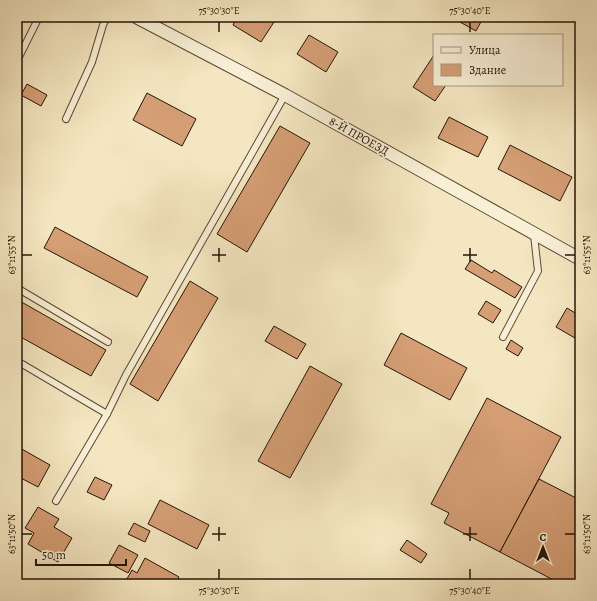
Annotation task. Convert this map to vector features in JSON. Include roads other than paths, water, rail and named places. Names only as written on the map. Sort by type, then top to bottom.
[{"type":"street","name":"8-Й ПРОЕЗД","points":[[136,17],[285,95],[580,259]]},
{"type":"lane","points":[[17,61],[39,17]]},
{"type":"lane","points":[[66,119],[92,62],[103,25],[107,17]]},
{"type":"lane","points":[[56,501],[107,414],[126,375],[285,95]]},
{"type":"lane","points":[[502,337],[538,271],[534,233]]},
{"type":"lane","points":[[17,288],[108,342]]},
{"type":"lane","points":[[17,361],[107,414]]}]
